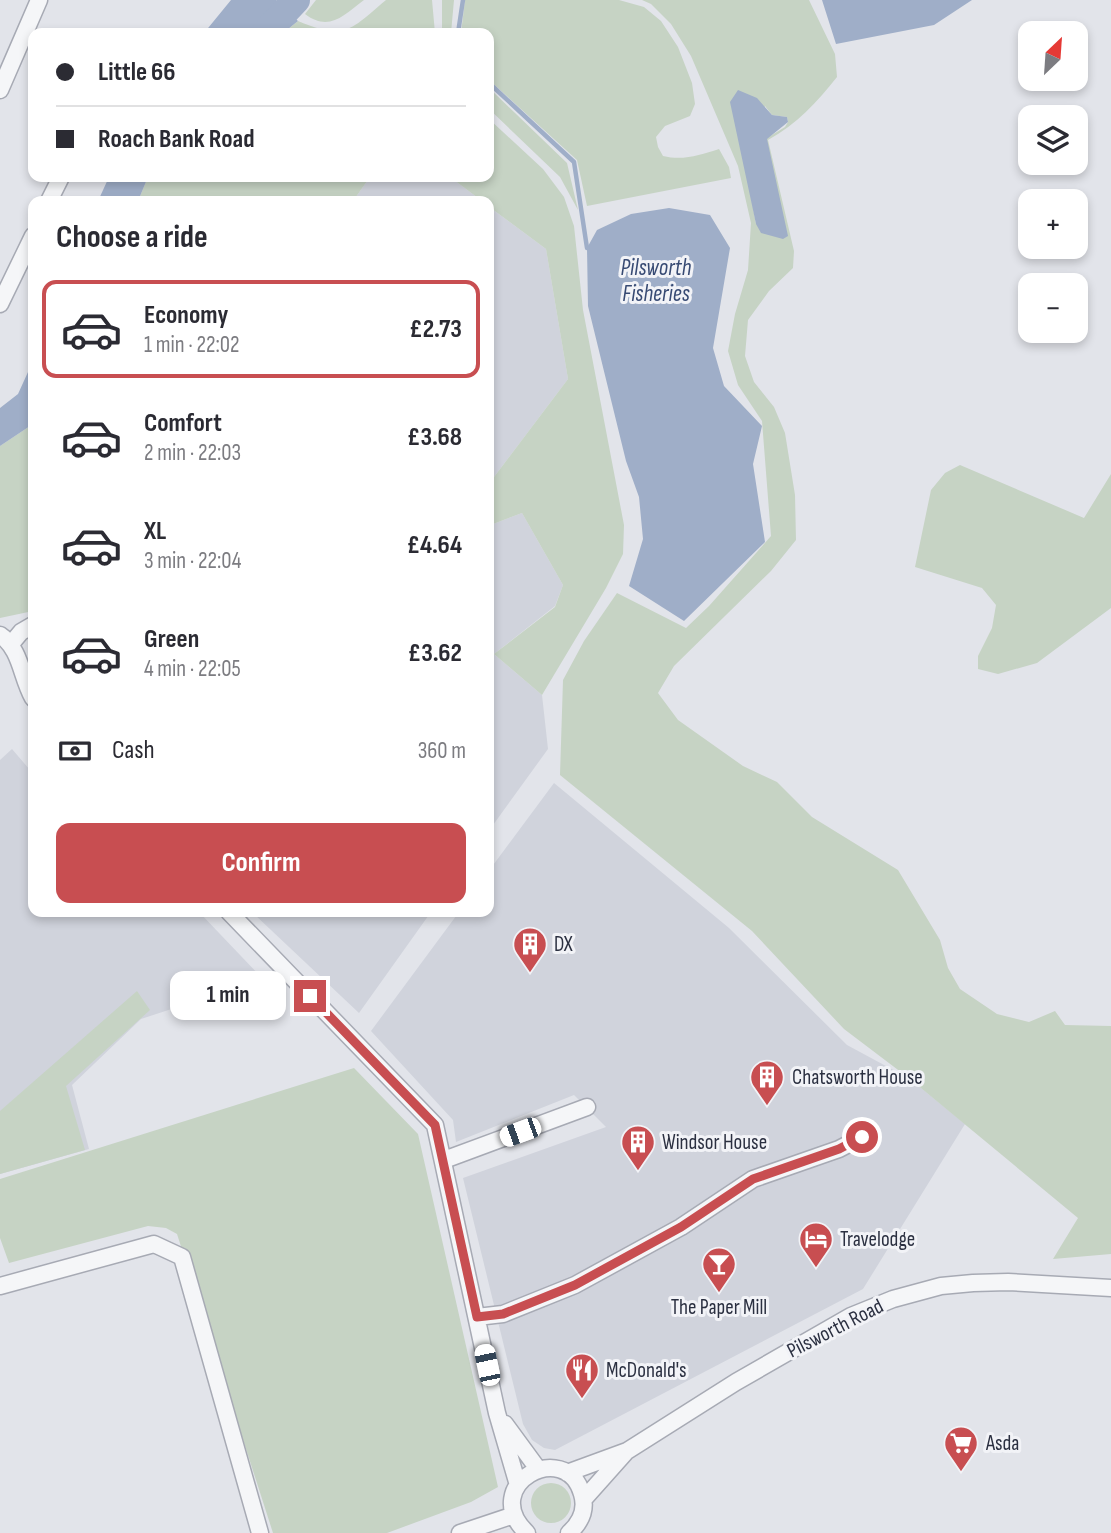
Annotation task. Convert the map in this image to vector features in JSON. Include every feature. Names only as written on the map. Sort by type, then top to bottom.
[{"type":"street","points":[[2,82],[39,0]]},
{"type":"street","points":[[0,304],[28,246]]},
{"type":"street","points":[[28,628],[5,640],[18,658],[28,688]]},
{"type":"street","points":[[234,917],[435,1125],[498,1413],[518,1485]]},
{"type":"street","points":[[444,1160],[587,1107]]},
{"type":"street","points":[[477,1317],[503,1314],[575,1285],[681,1227],[753,1179],[839,1149],[862,1137]]},
{"type":"street","points":[[0,1286],[154,1244],[181,1257],[260,1533]]},
{"type":"street","name":"Pilsworth Road","points":[[567,1474],[627,1451],[747,1375],[851,1316],[893,1299],[941,1286],[974,1283],[1007,1282],[1111,1288]]},
{"type":"street","points":[[498,1413],[538,1469]]},
{"type":"street","name":"Pilsworth Road","points":[[569,1533],[582,1517],[584,1499],[627,1451]]},
{"type":"street","points":[[527,1533],[514,1516],[513,1494],[530,1472],[548,1468],[567,1474],[581,1489],[584,1499]]},
{"type":"street","points":[[460,1533],[514,1516]]},
{"type":"shaded area","points":[[366,182],[457,182],[475,196],[357,196]]},
{"type":"shaded area","points":[[494,210],[546,249],[568,379],[494,477]]},
{"type":"shaded area","points":[[522,513],[563,585],[555,606],[494,654],[494,524]]},
{"type":"shaded area","points":[[494,654],[542,695],[548,749],[494,824]]},
{"type":"shaded area","points":[[12,749],[28,768],[28,917],[204,917],[263,979],[141,1019],[72,1085],[89,1149],[0,1174],[0,760]]},
{"type":"shaded area","points":[[554,783],[729,928],[847,1045],[910,1079],[965,1124],[863,1289],[555,1450],[544,1448],[532,1440],[523,1424],[463,1178],[606,1127],[574,1095],[456,1142],[453,1120],[371,1031],[455,917],[494,917],[494,864]]},
{"type":"shaded area","points":[[257,917],[427,917],[359,1013]]},
{"type":"green space","points":[[316,0],[364,0],[336,20],[321,22],[305,14]]},
{"type":"green space","points":[[386,0],[432,0],[435,28],[348,28],[364,19]]},
{"type":"green space","points":[[442,0],[454,0],[451,28],[442,28]]},
{"type":"green space","points":[[465,0],[619,0],[644,7],[661,21],[678,47],[692,83],[695,104],[690,116],[665,126],[656,137],[658,147],[663,156],[678,158],[719,149],[729,167],[731,178],[587,206],[577,160],[494,84],[494,28],[462,28]]},
{"type":"green space","points":[[642,0],[809,0],[835,54],[837,77],[806,112],[768,140],[794,251],[793,268],[769,291],[748,320],[745,356],[754,382],[774,407],[785,433],[795,495],[796,540],[771,571],[674,666],[658,693],[678,720],[743,766],[777,782],[812,817],[898,870],[940,940],[948,968],[960,989],[997,1014],[1029,1022],[1055,1011],[1065,1025],[1111,1026],[1111,1254],[1053,1259],[1078,1218],[910,1079],[844,1029],[752,931],[560,775],[563,680],[584,641],[617,593],[686,628],[771,536],[762,421],[738,385],[728,351],[748,270],[751,223],[738,166],[691,56],[671,24],[651,4]],"holes":[[[765,106],[772,115],[787,117],[788,122],[785,127],[767,138],[756,224],[751,197]]]},
{"type":"green space","points":[[298,21],[318,28],[289,28]]},
{"type":"green space","points":[[494,93],[567,163],[578,210],[560,177],[494,114]]},
{"type":"green space","points":[[494,124],[543,169],[564,197],[574,226],[583,310],[624,525],[623,554],[606,588],[542,695],[494,654],[555,607],[563,585],[522,513],[494,524],[494,477],[568,379],[546,249],[494,210],[494,196],[475,196],[457,182],[494,182]]},
{"type":"green space","points":[[146,182],[366,182],[357,196],[140,196]]},
{"type":"green space","points":[[28,427],[28,612],[0,618],[0,446]]},
{"type":"green space","points":[[960,465],[1084,518],[1111,474],[1111,608],[1037,663],[998,674],[978,669],[978,656],[992,628],[996,605],[982,588],[915,567],[931,490],[945,473]]},
{"type":"green space","points":[[137,991],[150,1010],[66,1086],[85,1150],[0,1174],[0,1111]]},
{"type":"green space","points":[[354,1068],[418,1134],[498,1487],[471,1502],[387,1533],[273,1533],[177,1234],[166,1228],[148,1226],[9,1263],[0,1238],[0,1179]]},
{"type":"green space","points":[[551,1483],[559,1484],[565,1489],[570,1495],[570,1511],[565,1517],[559,1522],[551,1523],[543,1522],[537,1517],[532,1511],[531,1503],[532,1495],[537,1489],[543,1484]]},
{"type":"water","points":[[231,0],[276,0],[298,21],[289,28],[208,28]]},
{"type":"water","points":[[822,0],[972,0],[934,25],[836,44]]},
{"type":"water","points":[[738,90],[757,98],[772,115],[787,117],[788,122],[767,139],[788,236],[783,239],[761,233],[756,224],[730,102]]},
{"type":"water","points":[[107,182],[146,182],[140,196],[100,196]]},
{"type":"water","name":"Pilsworth Fisheries","points":[[669,208],[710,215],[730,248],[713,348],[724,386],[762,426],[753,464],[765,542],[684,621],[629,586],[643,539],[639,497],[626,461],[588,306],[587,248],[597,230],[631,214]]},
{"type":"water","points":[[28,372],[28,427],[0,446],[0,408],[18,394]]},
{"type":"waterway","points":[[270,28],[296,0]]},
{"type":"waterway","points":[[459,28],[463,0]]},
{"type":"waterway","points":[[494,88],[574,162],[587,248]]},
{"type":"place","name":"DX","points":[[530,974]]},
{"type":"place","name":"Chatsworth House","points":[[767,1107]]},
{"type":"place","name":"Windsor House","points":[[638,1172]]},
{"type":"place","name":"Travelodge","points":[[816,1269]]},
{"type":"place","name":"The Paper Mill","points":[[719,1294]]},
{"type":"place","name":"McDonald's","points":[[582,1400]]},
{"type":"place","name":"Asda","points":[[961,1473]]},
{"type":"route","points":[[310,996],[435,1125],[477,1317],[503,1314],[575,1285],[681,1227],[753,1179],[839,1149],[862,1137]]}]
